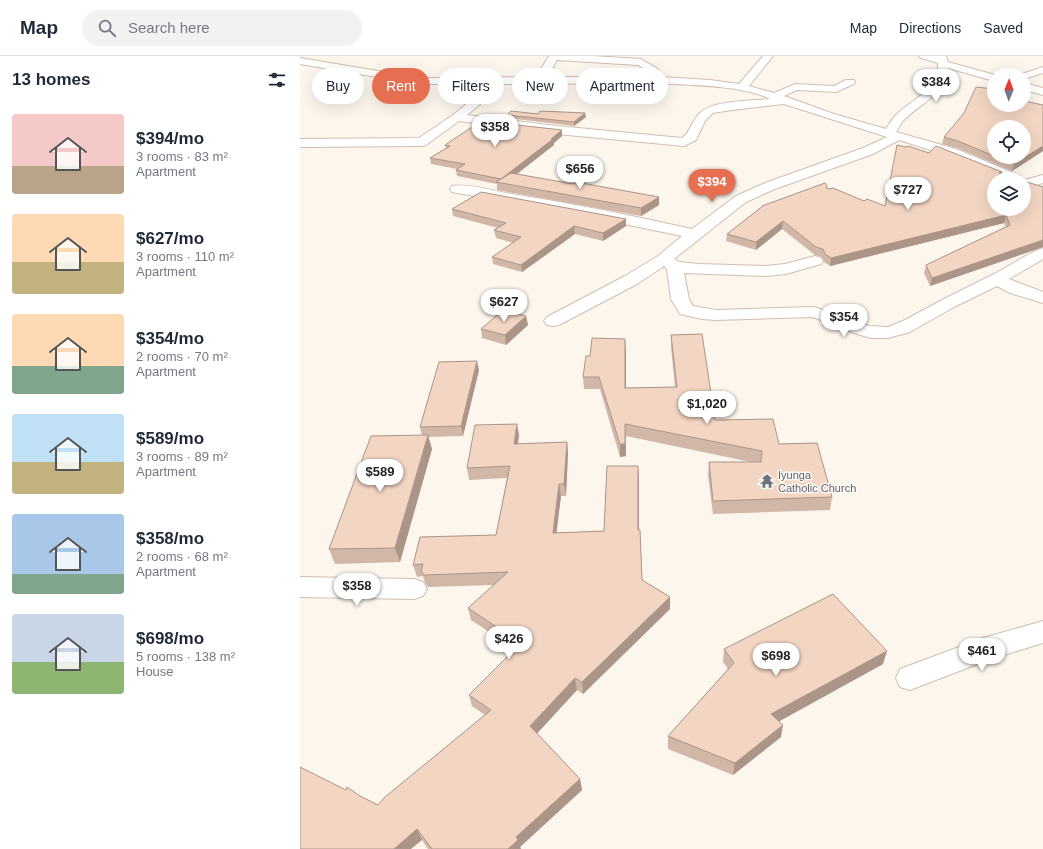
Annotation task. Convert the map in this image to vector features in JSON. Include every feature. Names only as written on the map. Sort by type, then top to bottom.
[{"type":"street","points":[[742,88],[768,56]]},
{"type":"street","points":[[924,56],[942,60],[987,76]]},
{"type":"street","points":[[547,68],[553,58],[560,57],[641,62],[650,68]]},
{"type":"street","points":[[553,321],[624,284],[670,263],[694,234],[740,199],[770,186],[868,151],[894,135],[900,117],[936,88],[942,77],[942,60]]},
{"type":"street","points":[[300,61],[337,66],[410,80],[438,82]]},
{"type":"street","points":[[1031,74],[1043,70]]},
{"type":"street","points":[[668,81],[710,83],[761,92],[830,116],[951,152],[998,172]]},
{"type":"street","points":[[774,97],[795,87],[836,89],[850,82]]},
{"type":"street","points":[[1031,88],[1043,92]]},
{"type":"street","points":[[457,117],[557,130],[684,142],[692,137],[694,130],[700,121],[710,111],[786,101]]},
{"type":"street","points":[[300,143],[422,142],[473,104]]},
{"type":"street","points":[[1031,181],[1043,179]]},
{"type":"street","points":[[1031,185],[1043,190]]},
{"type":"street","points":[[457,189],[580,209],[645,222],[694,234]]},
{"type":"street","points":[[670,263],[680,299],[686,310],[702,314],[722,315],[814,312],[862,329],[882,333],[895,332],[960,296],[997,280],[1020,264],[1043,253]]},
{"type":"street","points":[[670,263],[698,269],[766,271],[786,269],[815,261]]},
{"type":"street","points":[[997,280],[1016,289],[1043,298]]},
{"type":"street","points":[[300,587],[414,589]]},
{"type":"street","points":[[910,678],[983,650],[1043,632]]},
{"type":"building","points":[[976,87],[987,88],[987,112],[1031,112],[1031,102],[1043,105],[1043,146],[1031,153],[1031,120],[987,120],[987,153],[944,137],[964,113]]},
{"type":"building","points":[[511,111],[538,114],[540,111],[585,113],[574,122],[507,115]]},
{"type":"building","points":[[481,121],[562,130],[551,139],[553,139],[501,179],[456,170],[465,164],[430,158],[450,146],[445,145]]},
{"type":"building","points":[[897,145],[908,146],[929,153],[936,146],[1002,172],[987,172],[987,216],[1002,216],[831,258],[825,254],[823,249],[816,247],[783,221],[756,242],[727,234],[762,206],[825,183],[827,186],[826,188],[833,188],[864,201],[867,199],[885,206]]},
{"type":"building","points":[[511,173],[573,184],[576,182],[659,197],[641,208],[496,182]]},
{"type":"building","points":[[1031,183],[1043,187],[1043,240],[932,278],[926,265],[1010,225],[1006,216],[1031,216]]},
{"type":"building","points":[[481,192],[626,219],[603,233],[574,226],[521,265],[492,257],[521,237],[494,230],[506,223],[452,209]]},
{"type":"building","points":[[503,310],[526,316],[505,335],[481,329]]},
{"type":"building","points":[[702,334],[715,420],[773,419],[779,444],[817,443],[832,497],[713,501],[709,462],[761,462],[762,451],[625,424],[625,444],[620,444],[599,377],[583,377],[586,356],[590,356],[592,338],[625,339],[625,388],[677,387],[671,335]]},
{"type":"building","points":[[477,361],[461,426],[420,427],[439,362]]},
{"type":"building","points":[[517,424],[514,444],[567,442],[564,484],[559,484],[553,533],[604,531],[607,466],[638,466],[638,530],[640,530],[642,580],[670,597],[582,682],[575,678],[530,726],[580,779],[516,837],[518,840],[508,849],[432,849],[417,829],[394,849],[300,849],[300,767],[346,790],[347,787],[360,796],[378,805],[385,797],[491,710],[469,695],[521,643],[468,608],[508,572],[424,575],[421,571],[423,564],[413,565],[420,537],[496,535],[510,466],[467,468],[475,425]]},
{"type":"building","points":[[428,435],[395,548],[329,549],[371,436]]},
{"type":"building","points":[[833,594],[887,651],[771,714],[783,725],[735,763],[668,736],[734,663],[724,649]]},
{"type":"place","name":"Iyunga Catholic Church","points":[[767,481]]}]
